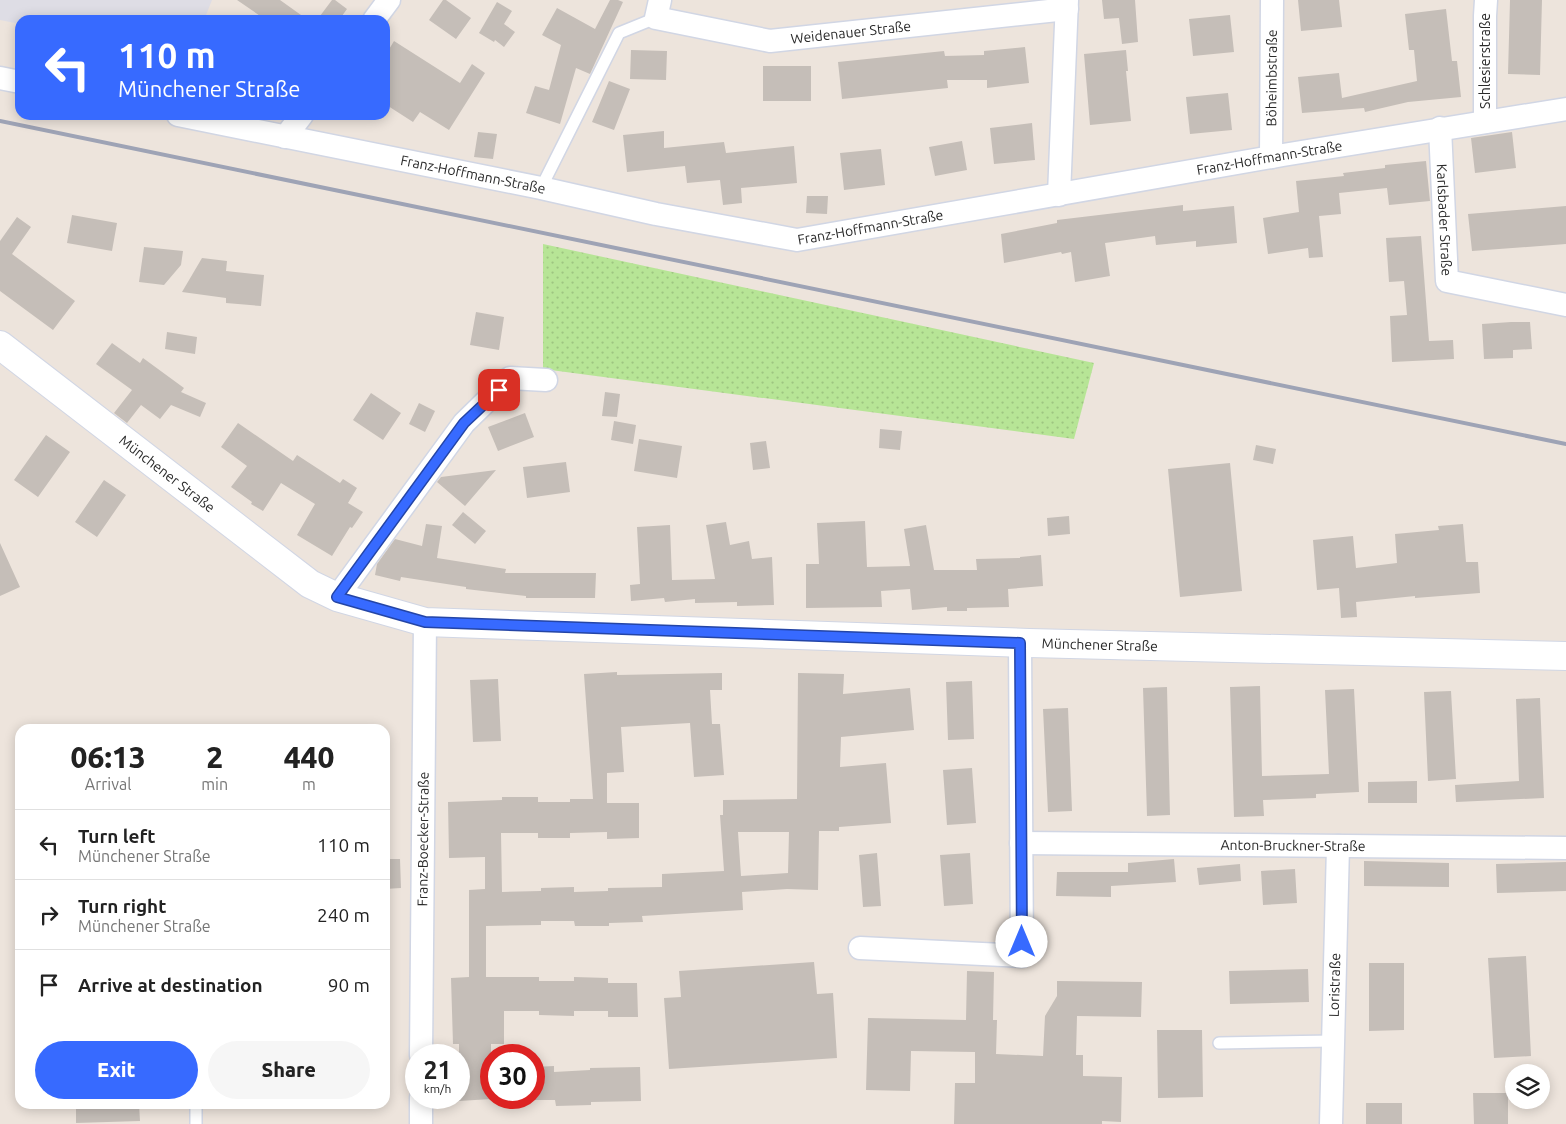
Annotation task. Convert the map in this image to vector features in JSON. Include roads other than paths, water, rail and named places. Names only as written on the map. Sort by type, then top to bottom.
[{"type":"main road","name":"Münchener Straße","points":[[0,345],[310,584],[337,597],[425,622],[1020,643],[1566,656]]},
{"type":"street","points":[[378,15],[389,0]]},
{"type":"street","name":"Böheimbstraße","points":[[1271,157],[1272,0]]},
{"type":"street","name":"Schlesierstraße","points":[[1485,122],[1486,0]]},
{"type":"street","name":"Weidenauer Straße","points":[[658,9],[770,41],[1067,5],[1059,195]]},
{"type":"street","points":[[0,78],[15,81]]},
{"type":"street","name":"Franz-Hoffmann-Straße","points":[[202,120],[541,188],[656,214],[797,240],[1440,128],[1566,109]]},
{"type":"street","points":[[285,137],[298,120]]},
{"type":"street","name":"Karlsbader Straße","points":[[1440,128],[1447,281],[1566,305]]},
{"type":"street","points":[[337,597],[464,423],[510,378],[546,380]]},
{"type":"street","name":"Franz-Boecker-Straße","points":[[421,1044],[425,622]]},
{"type":"street","points":[[860,948],[1022,956],[1020,643]]},
{"type":"street","name":"Anton-Bruckner-Straße","points":[[1021,843],[1566,848]]},
{"type":"street","name":"Loristraße","points":[[1331,1124],[1338,846]]},
{"type":"street","points":[[421,1109],[421,1124]]},
{"type":"lane","points":[[541,188],[619,34],[658,9]]},
{"type":"lane","points":[[1219,1043],[1333,1041]]},
{"type":"lane","points":[[196,1109],[196,1124]]},
{"type":"railway","points":[[0,121],[1566,444]]}]
